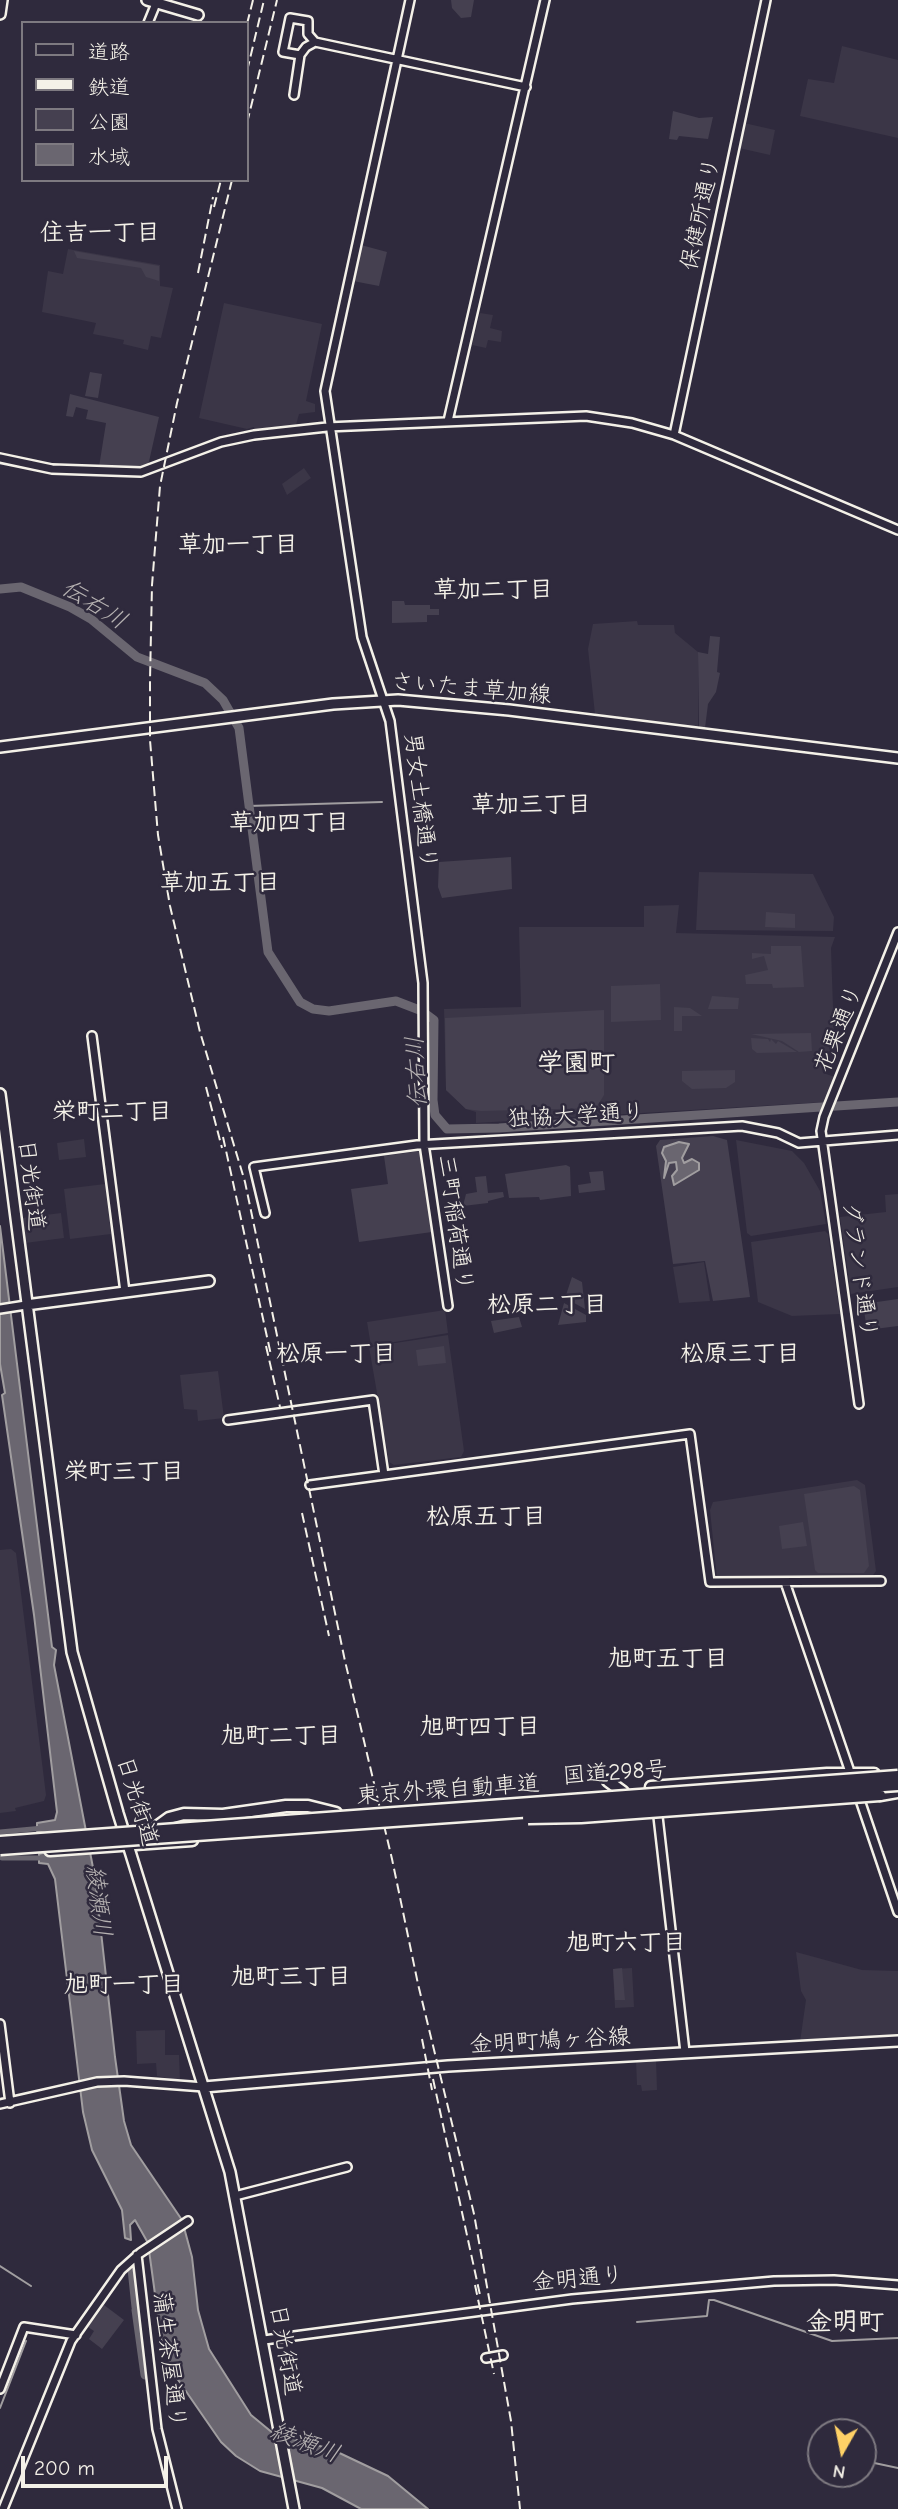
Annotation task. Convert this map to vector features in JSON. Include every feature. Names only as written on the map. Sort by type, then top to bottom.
[{"type":"highway","points":[[555,1801],[651,1787],[827,1774],[874,1774]]},
{"type":"highway","name":"国道298号","points":[[0,1840],[35,1835],[898,1774]]},
{"type":"highway","name":"東京外環自動車道","points":[[0,1840],[898,1774]]},
{"type":"highway","points":[[608,1780],[624,1792]]},
{"type":"highway","name":"国道298号","points":[[0,1851],[129,1845],[898,1789]]},
{"type":"highway","points":[[424,1819],[582,1817],[880,1795],[898,1789]]},
{"type":"highway","name":"東京外環自動車道","points":[[0,1851],[424,1819],[898,1789]]},
{"type":"main road","points":[[0,14],[2,0]]},
{"type":"main road","points":[[154,1],[198,15]]},
{"type":"main road","name":"さいたま草加線","points":[[0,747],[385,700],[470,705],[898,758]]},
{"type":"main road","name":"日光街道","points":[[0,1094],[69,1635],[123,1829],[204,2087],[235,2196],[294,2509]]},
{"type":"main road","points":[[26,1305],[209,1280]]},
{"type":"main road","name":"金明町鳩ヶ谷線","points":[[204,2087],[442,2067],[898,2041]]},
{"type":"street","name":"男女土橋通り","points":[[410,0],[326,387],[362,637],[385,700],[413,901],[424,1004],[424,1144]]},
{"type":"street","points":[[448,421],[545,0]]},
{"type":"street","name":"保健所通り","points":[[674,435],[766,0]]},
{"type":"street","points":[[149,21],[154,1]]},
{"type":"street","points":[[300,55],[283,52],[290,18],[308,21],[308,34],[315,42]]},
{"type":"street","points":[[294,95],[300,55],[308,45],[315,42],[526,87]]},
{"type":"street","points":[[0,458],[52,468],[141,472],[232,439],[331,427],[586,416],[632,423],[674,435],[898,530]]},
{"type":"street","name":"花栗通り","points":[[822,1142],[824,1117],[898,932]]},
{"type":"street","points":[[92,1036],[125,1292]]},
{"type":"street","name":"独協大学通り","points":[[265,1213],[254,1167],[424,1144],[742,1126],[778,1133],[799,1143],[898,1135]]},
{"type":"street","name":"グランド通り","points":[[822,1142],[859,1404]]},
{"type":"street","name":"三町稲荷通り","points":[[424,1144],[448,1306]]},
{"type":"street","points":[[0,1309],[26,1305]]},
{"type":"street","points":[[228,1420],[373,1400],[384,1475]]},
{"type":"street","points":[[310,1485],[691,1434],[710,1582],[881,1581]]},
{"type":"street","points":[[785,1582],[849,1769]]},
{"type":"street","points":[[655,1790],[685,2052]]},
{"type":"street","points":[[861,1802],[898,1912]]},
{"type":"street","points":[[0,2024],[10,2103]]},
{"type":"street","points":[[0,2104],[76,2086],[120,2081],[204,2087]]},
{"type":"street","points":[[235,2196],[347,2167]]},
{"type":"street","points":[[3,2509],[62,2359],[76,2334],[121,2270],[140,2253],[186,2223]]},
{"type":"street","name":"蒲生茶屋通り","points":[[140,2253],[157,2429],[177,2509]]},
{"type":"street","name":"金明通り","points":[[264,2340],[502,2306],[643,2292],[799,2280],[898,2285]]},
{"type":"street","points":[[0,2389],[24,2327],[76,2334]]},
{"type":"street","points":[[486,2358],[503,2355]]},
{"type":"shaded area","points":[[842,46],[898,60],[898,138],[800,116],[808,79],[834,83]]},
{"type":"shaded area","points":[[744,123],[775,130],[770,155],[739,148]]},
{"type":"shaded area","points":[[68,249],[160,265],[160,286],[173,288],[161,338],[151,336],[148,350],[123,344],[124,340],[93,334],[96,323],[42,312],[48,271],[63,274]]},
{"type":"shaded area","points":[[224,303],[322,324],[306,401],[315,404],[315,412],[299,414],[296,425],[255,430],[254,427],[247,429],[199,418]]},
{"type":"shaded area","points":[[480,313],[493,315],[490,328],[502,331],[501,342],[488,340],[486,348],[472,345]]},
{"type":"shaded area","points":[[304,468],[311,478],[287,495],[282,484]]},
{"type":"shaded area","points":[[637,621],[638,625],[674,625],[675,633],[698,652],[698,728],[595,714],[588,649],[593,624]]},
{"type":"shaded area","points":[[699,872],[813,874],[834,917],[833,931],[696,930]]},
{"type":"shaded area","points":[[679,905],[676,933],[835,937],[831,948],[834,1037],[823,1073],[835,1077],[825,1102],[476,1123],[476,1112],[466,1109],[446,1090],[444,1009],[521,1007],[519,927],[644,927],[644,906]]},
{"type":"shaded area","points":[[84,1139],[86,1157],[59,1160],[57,1143]]},
{"type":"shaded area","points":[[736,1140],[792,1151],[804,1163],[820,1191],[826,1224],[751,1236],[747,1233]]},
{"type":"shaded area","points":[[105,1184],[111,1234],[70,1239],[64,1189]]},
{"type":"shaded area","points":[[898,1194],[898,1287],[851,1294],[840,1217],[886,1212],[885,1195]]},
{"type":"shaded area","points":[[61,1213],[64,1238],[25,1243],[22,1218]]},
{"type":"shaded area","points":[[825,1231],[828,1234],[840,1314],[792,1316],[758,1302],[751,1242]]},
{"type":"shaded area","points":[[704,1262],[710,1301],[679,1303],[673,1267]]},
{"type":"shaded area","points":[[445,1310],[448,1333],[371,1346],[367,1322]]},
{"type":"shaded area","points":[[448,1335],[464,1451],[461,1457],[394,1465],[389,1462],[369,1347]]},
{"type":"shaded area","points":[[218,1371],[224,1418],[198,1421],[197,1410],[184,1409],[180,1375]]},
{"type":"shaded area","points":[[857,1480],[865,1485],[876,1571],[871,1578],[717,1579],[710,1510],[713,1502]]},
{"type":"shaded area","points":[[11,1549],[16,1553],[46,1795],[44,1801],[15,1808],[16,1811],[0,1813],[0,1550]]},
{"type":"shaded area","points":[[796,1952],[862,1970],[898,1971],[898,2036],[800,2042],[806,2000],[801,1991]]},
{"type":"shaded area","points":[[632,1968],[634,2007],[615,2008],[613,1969]]},
{"type":"shaded area","points":[[165,2030],[165,2055],[179,2055],[180,2081],[157,2076],[156,2063],[137,2064],[136,2031]]},
{"type":"shaded area","points":[[656,2059],[657,2090],[642,2091],[641,2085],[637,2085],[636,2060]]},
{"type":"green space","points":[[451,0],[474,0],[471,17],[461,18],[452,8]]},
{"type":"green space","points":[[673,111],[699,118],[713,117],[708,139],[679,136],[677,140],[669,139]]},
{"type":"green space","points":[[361,245],[387,252],[379,286],[353,281]]},
{"type":"green space","points":[[74,251],[159,266],[159,281],[146,277],[141,268],[77,258]]},
{"type":"green space","points":[[90,372],[102,374],[98,398],[85,396]]},
{"type":"green space","points":[[70,394],[159,417],[148,466],[99,467],[106,423],[86,419],[88,410],[76,407],[73,417],[66,416]]},
{"type":"green space","points":[[392,601],[404,601],[405,605],[430,605],[430,609],[439,609],[439,615],[427,615],[427,622],[392,623]]},
{"type":"green space","points":[[710,636],[720,637],[717,672],[720,673],[716,692],[708,704],[705,728],[699,727],[698,652],[708,654]]},
{"type":"green space","points":[[511,857],[512,889],[442,898],[438,887],[439,862]]},
{"type":"green space","points":[[766,912],[795,914],[795,928],[765,927]]},
{"type":"green space","points":[[771,946],[801,946],[804,987],[773,988],[772,984],[746,984],[745,975],[768,970],[764,956],[752,959],[752,953],[771,954]]},
{"type":"green space","points":[[660,984],[661,1020],[611,1022],[611,986]]},
{"type":"green space","points":[[712,996],[739,998],[738,1009],[708,1009]]},
{"type":"green space","points":[[674,1007],[690,1008],[702,1016],[682,1016],[682,1031],[674,1031]]},
{"type":"green space","points":[[604,1010],[604,1095],[596,1108],[481,1111],[466,1109],[446,1090],[445,1018]]},
{"type":"green space","points":[[811,1033],[812,1051],[799,1052],[782,1041],[751,1034]]},
{"type":"green space","points":[[751,1038],[768,1039],[770,1042],[771,1039],[776,1044],[778,1041],[797,1052],[757,1053],[752,1049]]},
{"type":"green space","points":[[735,1070],[735,1082],[726,1088],[692,1089],[682,1081],[682,1071]]},
{"type":"green space","points":[[713,1136],[727,1140],[750,1297],[713,1301],[705,1261],[673,1264],[656,1146],[660,1140]]},
{"type":"green space","points":[[420,1151],[432,1232],[359,1242],[351,1189],[388,1184],[384,1156]]},
{"type":"green space","points":[[566,1165],[570,1167],[571,1196],[540,1200],[539,1197],[509,1198],[505,1174]]},
{"type":"green space","points":[[603,1171],[605,1190],[579,1193],[578,1185],[591,1183],[589,1172]]},
{"type":"green space","points":[[486,1176],[488,1193],[503,1192],[504,1197],[488,1203],[463,1206],[466,1194],[477,1192],[475,1177]]},
{"type":"green space","points":[[572,1277],[582,1282],[585,1309],[565,1298]]},
{"type":"green space","points":[[898,1299],[898,1326],[867,1330],[863,1304]]},
{"type":"green space","points":[[564,1303],[586,1315],[586,1322],[558,1325]]},
{"type":"green space","points":[[519,1317],[522,1327],[494,1333],[491,1321]]},
{"type":"green space","points":[[444,1346],[446,1363],[418,1366],[416,1350]]},
{"type":"green space","points":[[854,1486],[860,1490],[869,1566],[864,1573],[818,1573],[815,1570],[804,1494]]},
{"type":"green space","points":[[803,1522],[807,1546],[782,1549],[779,1526]]},
{"type":"green space","points":[[622,1968],[625,2000],[615,2000],[613,1969]]},
{"type":"green space","points":[[104,2305],[124,2320],[102,2349],[89,2339],[94,2331],[88,2327]]},
{"type":"water","points":[[679,1142],[689,1144],[682,1158],[684,1163],[692,1159],[699,1163],[699,1170],[674,1185],[672,1176],[677,1170],[676,1162],[669,1163],[664,1178],[666,1161],[662,1153],[664,1147]]},
{"type":"water","name":"綾瀬川","points":[[0,1226],[52,1647],[56,1650],[54,1665],[95,1878],[115,2057],[124,2121],[131,2145],[182,2220],[192,2257],[198,2310],[209,2349],[251,2415],[274,2434],[331,2449],[388,2476],[428,2509],[361,2509],[322,2488],[260,2471],[236,2456],[221,2442],[174,2374],[161,2338],[148,2243],[135,2220],[130,2225],[131,2240],[125,2238],[122,2210],[92,2150],[83,2112],[55,1879],[48,1864],[39,1863],[39,1854],[46,1852],[45,1833],[37,1831],[37,1823],[55,1820],[57,1812],[34,1615],[2,1395],[5,1393],[0,1364]]},
{"type":"waterway","name":"伝右川","points":[[0,589],[21,587],[70,607],[91,619],[137,657],[205,683],[223,700],[239,728],[268,952],[300,1002],[313,1009],[329,1011],[396,1001],[422,1011],[434,1020],[433,1100],[435,1115],[447,1129],[499,1128],[898,1102]]},
{"type":"waterway","points":[[248,806],[382,802]]},
{"type":"waterway","points":[[0,1832],[43,1828]]},
{"type":"waterway","points":[[2,1858],[45,1858]]},
{"type":"waterway","points":[[0,2266],[31,2286]]},
{"type":"waterway","points":[[132,2269],[136,2307]]},
{"type":"waterway","points":[[637,2322],[707,2316],[709,2300],[714,2300],[832,2341],[898,2338]]},
{"type":"waterway","points":[[136,2310],[145,2375]]},
{"type":"waterway","points":[[0,2408],[26,2341]]},
{"type":"waterway","points":[[877,2464],[898,2468]]},
{"type":"railway","points":[[248,21],[253,0]]},
{"type":"railway","points":[[248,67],[264,0]]},
{"type":"railway","points":[[248,119],[277,0]]},
{"type":"railway","points":[[214,207],[220,182]]},
{"type":"railway","points":[[232,182],[177,403],[160,486],[152,585],[150,680],[150,740],[158,835],[170,906],[200,1032],[245,1182],[345,1661],[392,1859],[418,1984],[474,2214],[511,2421],[520,2509]]},
{"type":"railway","points":[[198,273],[213,197]]},
{"type":"railway","points":[[206,1087],[222,1148]]},
{"type":"railway","points":[[223,1137],[271,1355]]},
{"type":"railway","points":[[266,1346],[280,1407]]},
{"type":"railway","points":[[302,1513],[329,1636]]},
{"type":"railway","points":[[422,2039],[432,2090]]},
{"type":"railway","points":[[433,2079],[480,2295]]},
{"type":"railway","points":[[475,2285],[494,2374]]},
{"type":"district","name":"住吉一丁目","points":[[100,233]]},
{"type":"district","name":"草加一丁目","points":[[238,545]]},
{"type":"district","name":"草加二丁目","points":[[493,590]]},
{"type":"district","name":"草加三丁目","points":[[531,805]]},
{"type":"district","name":"草加四丁目","points":[[289,823]]},
{"type":"district","name":"草加五丁目","points":[[220,883]]},
{"type":"district","name":"学園町","points":[[576,1064]]},
{"type":"district","name":"栄町二丁目","points":[[112,1112]]},
{"type":"district","name":"松原二丁目","points":[[547,1305]]},
{"type":"district","name":"松原一丁目","points":[[336,1354]]},
{"type":"district","name":"松原三丁目","points":[[740,1354]]},
{"type":"district","name":"栄町三丁目","points":[[124,1472]]},
{"type":"district","name":"松原五丁目","points":[[486,1517]]},
{"type":"district","name":"旭町五丁目","points":[[668,1659]]},
{"type":"district","name":"旭町四丁目","points":[[480,1727]]},
{"type":"district","name":"旭町二丁目","points":[[281,1736]]},
{"type":"district","name":"旭町六丁目","points":[[626,1943]]},
{"type":"district","name":"旭町三丁目","points":[[291,1977]]},
{"type":"district","name":"旭町一丁目","points":[[124,1985]]},
{"type":"district","name":"金明町","points":[[845,2323]]}]
